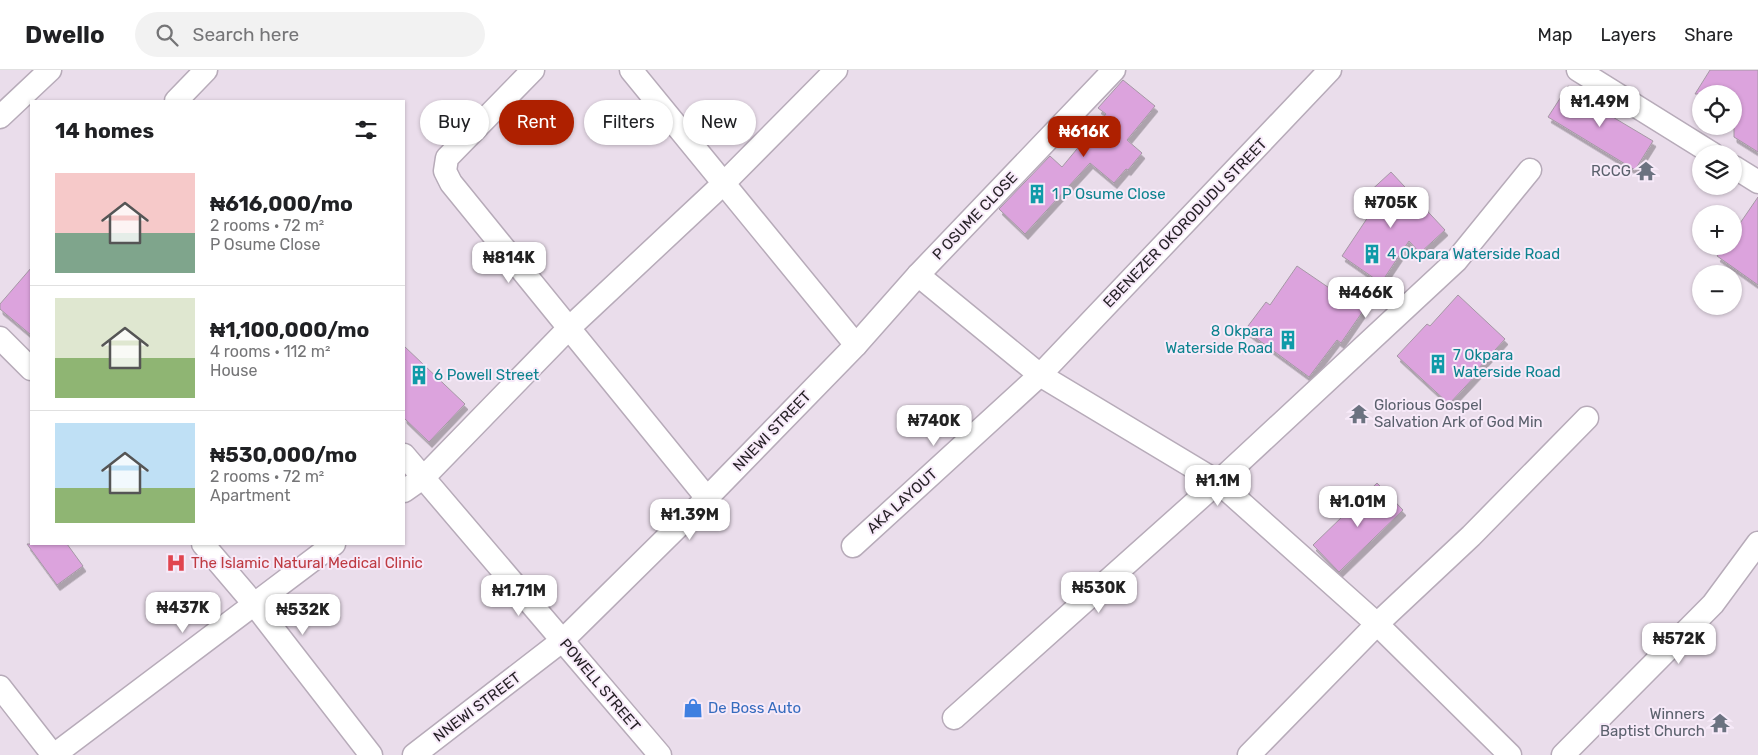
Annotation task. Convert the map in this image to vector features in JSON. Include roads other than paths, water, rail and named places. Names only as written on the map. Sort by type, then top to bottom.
[{"type":"street","points":[[0,117],[50,70]]},
{"type":"street","points":[[177,100],[206,70]]},
{"type":"street","points":[[532,70],[447,158],[444,171],[451,183],[707,498]]},
{"type":"street","points":[[631,70],[856,345]]},
{"type":"street","points":[[405,491],[424,476],[568,328],[723,184],[836,70]]},
{"type":"street","name":"P OSUME CLOSE","points":[[918,275],[1114,70]]},
{"type":"street","name":"EBENEZER OKORODUDU STREET","points":[[1040,375],[1330,70]]},
{"type":"street","points":[[1578,70],[1699,145]]},
{"type":"street","points":[[954,718],[1218,482],[1456,261],[1530,170]]},
{"type":"street","points":[[1742,171],[1758,182]]},
{"type":"street","points":[[918,275],[1040,375],[1218,482],[1377,624],[1510,755]]},
{"type":"street","name":"NNEWI STREET","points":[[414,755],[563,640],[707,498],[856,345],[918,275]]},
{"type":"street","points":[[0,338],[30,368]]},
{"type":"street","name":"AKA LAYOUT","points":[[853,546],[1040,375]]},
{"type":"street","points":[[1249,755],[1377,624],[1471,536],[1587,418]]},
{"type":"street","name":"POWELL STREET","points":[[405,456],[424,476],[660,755]]},
{"type":"street","points":[[1563,755],[1712,604],[1758,543]]},
{"type":"street","points":[[204,545],[254,604],[371,755]]},
{"type":"street","points":[[0,686],[54,755],[333,545]]},
{"type":"place","name":"RCCG","points":[[1646,171]]},
{"type":"place","name":"1 P Osume Close","points":[[1037,194]]},
{"type":"place","name":"4 Okpara Waterside Road","points":[[1372,254]]},
{"type":"place","name":"8 Okpara Waterside Road","points":[[1288,340]]},
{"type":"place","name":"7 Okpara Waterside Road","points":[[1438,364]]},
{"type":"place","name":"6 Powell Street","points":[[419,375]]},
{"type":"place","name":"Glorious Gospel Salvation Ark of God Min","points":[[1359,414]]},
{"type":"place","name":"The Islamic Natural Medical Clinic","points":[[176,563]]},
{"type":"place","name":"De Boss Auto","points":[[693,708]]},
{"type":"place","name":"Winners Baptist Church","points":[[1720,723]]}]
